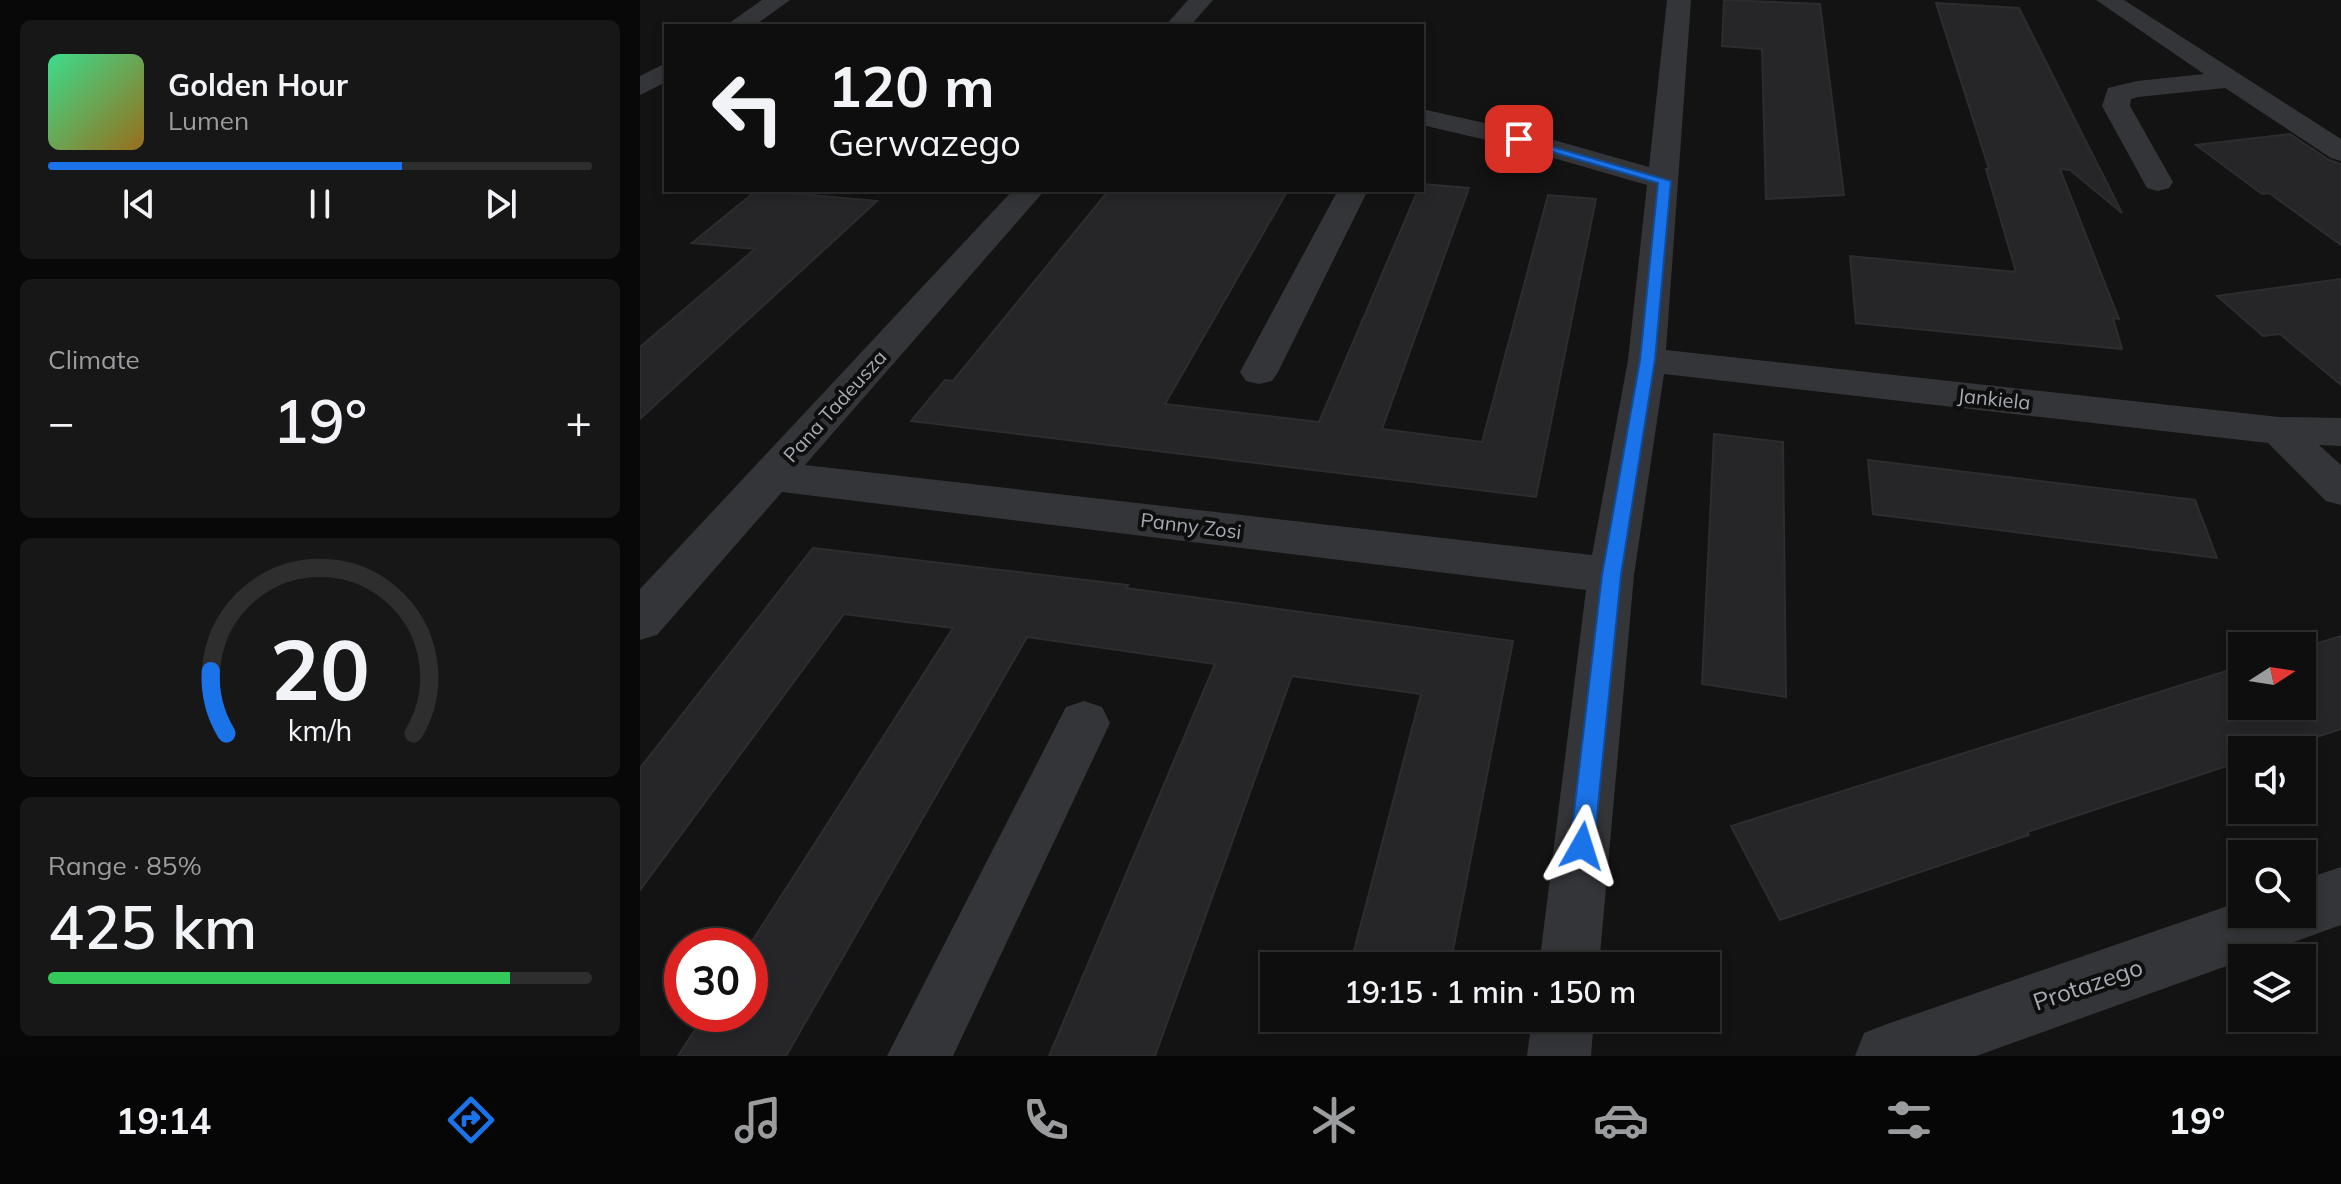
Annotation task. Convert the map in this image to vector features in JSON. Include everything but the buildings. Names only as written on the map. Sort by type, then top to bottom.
[{"type":"street","points":[[740,24],[778,0]]},
{"type":"street","points":[[1179,24],[1201,0]]},
{"type":"street","points":[[1571,952],[1611,575],[1647,360],[1679,0]]},
{"type":"street","points":[[2108,0],[2341,152]]},
{"type":"street","points":[[2158,182],[2116,106],[2118,94],[2137,89],[2230,80]]},
{"type":"street","points":[[1424,117],[1505,135],[1665,181]]},
{"type":"street","name":"Pana Tadeusza","points":[[640,621],[1028,192]]},
{"type":"street","points":[[1259,372],[1352,192]]},
{"type":"street","name":"Jankiela","points":[[1647,360],[2279,431],[2341,432]]},
{"type":"street","points":[[2279,431],[2341,490]]},
{"type":"street","name":"Panny Zosi","points":[[771,476],[1611,575]]},
{"type":"street","points":[[919,1056],[1084,723]]},
{"type":"street","points":[[2316,904],[2341,896]]},
{"type":"street","name":"Protazego","points":[[1887,1056],[2249,928]]},
{"type":"street","points":[[1559,1056],[1562,1032]]},
{"type":"route","points":[[1519,139],[1665,181],[1647,360],[1611,575],[1582,846]]}]
